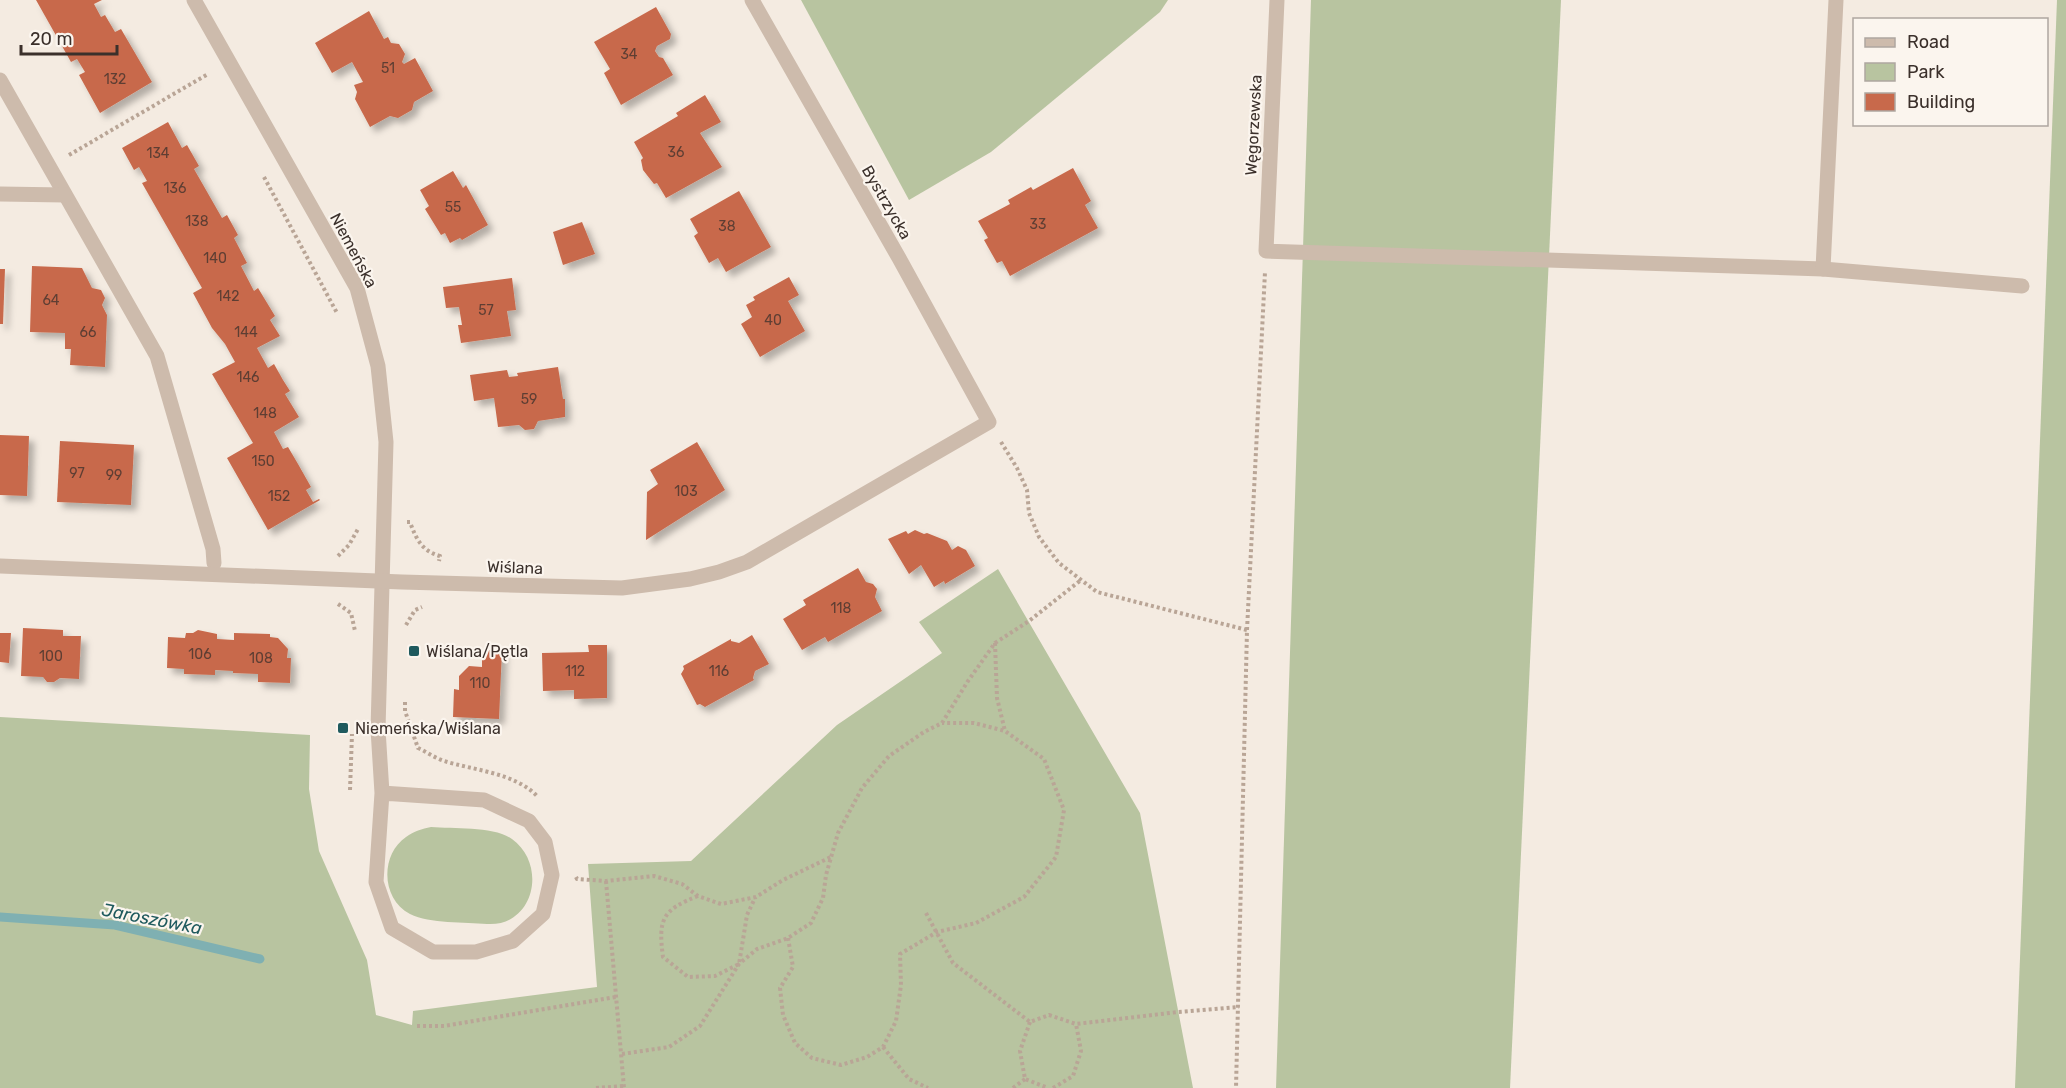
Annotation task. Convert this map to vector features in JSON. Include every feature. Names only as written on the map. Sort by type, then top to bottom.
[{"type":"street","name":"Niemeńska","points":[[194,0],[357,288],[378,366],[386,442],[378,729],[382,793]]},
{"type":"street","name":"Bystrzycka","points":[[752,0],[989,422]]},
{"type":"street","name":"Węgorzewska","points":[[1266,251],[1277,0]]},
{"type":"street","points":[[1823,269],[1836,0]]},
{"type":"street","points":[[0,80],[157,356],[213,549],[214,563]]},
{"type":"street","points":[[0,194],[65,195]]},
{"type":"street","points":[[1266,251],[1823,269],[2022,286]]},
{"type":"street","name":"Wiślana","points":[[0,566],[622,588],[664,584],[719,572],[747,562],[989,422]]},
{"type":"street","points":[[382,793],[484,800],[529,821],[545,842],[552,875],[543,914],[513,941],[476,952],[433,952],[392,928],[376,882],[382,793]]},
{"type":"path","points":[[49,166],[208,74]]},
{"type":"path","points":[[259,168],[338,313]]},
{"type":"path","points":[[1236,1088],[1247,630],[1266,251]]},
{"type":"path","points":[[989,422],[1017,468],[1027,490],[1029,513],[1039,537],[1059,562],[1081,580],[1097,592],[1247,630]]},
{"type":"path","points":[[336,557],[349,545],[362,522]]},
{"type":"path","points":[[410,522],[417,541],[430,553],[440,556]]},
{"type":"path","points":[[942,723],[995,643],[1029,621],[1081,580]]},
{"type":"path","points":[[334,601],[351,613],[356,637]]},
{"type":"path","points":[[406,634],[406,623],[415,610],[431,604]]},
{"type":"path","points":[[995,643],[997,698],[1005,731]]},
{"type":"path","points":[[405,700],[405,711],[418,748],[442,760],[490,772],[530,789],[544,804]]},
{"type":"path","points":[[698,897],[681,903],[669,911],[660,933],[663,957],[688,977],[715,976],[739,964],[756,949],[788,938],[811,923],[823,898],[838,833],[862,788],[889,756],[924,732],[942,723],[974,723],[1005,731],[1044,759],[1064,810],[1056,857],[1024,897],[976,923],[937,932],[900,954],[901,985],[896,1021],[883,1047],[867,1057],[841,1065],[812,1058],[795,1044],[783,1015],[780,988],[793,968],[788,938]]},
{"type":"path","points":[[350,790],[352,731]]},
{"type":"path","points":[[574,869],[577,879],[606,881],[654,876],[682,884],[698,897],[720,904],[756,897],[783,880],[831,857]]},
{"type":"path","points":[[596,1088],[624,1087],[606,881]]},
{"type":"path","points":[[622,1054],[669,1047],[700,1026],[739,964],[747,915],[756,897]]},
{"type":"path","points":[[926,913],[953,963],[1030,1022]]},
{"type":"path","points":[[417,1026],[444,1026],[616,997]]},
{"type":"path","points":[[1030,1022],[1049,1015],[1076,1024],[1239,1007]]},
{"type":"path","points":[[1025,1079],[1020,1051],[1030,1022]]},
{"type":"path","points":[[1053,1088],[1073,1076],[1081,1051],[1076,1024]]},
{"type":"path","points":[[883,1047],[909,1079],[928,1088]]},
{"type":"path","points":[[1013,1088],[1025,1079]]},
{"type":"path","points":[[1025,1079],[1048,1088]]},
{"type":"green space","points":[[801,0],[1168,0],[1160,12],[991,152],[909,200]]},
{"type":"green space","points":[[1311,0],[1561,0],[1510,1088],[1276,1088]]},
{"type":"green space","points":[[2057,0],[2066,0],[2066,1088],[2015,1088]]},
{"type":"green space","points":[[998,569],[1140,813],[1193,1088],[0,1088],[0,717],[310,735],[309,789],[319,851],[367,960],[376,1015],[412,1025],[413,1011],[597,987],[588,864],[691,861],[837,725],[942,653],[919,622]]},
{"type":"green space","points":[[431,827],[495,832],[512,839],[523,850],[530,864],[531,892],[525,905],[516,916],[503,922],[487,924],[448,922],[427,920],[410,914],[400,907],[389,888],[388,865],[398,845],[406,837]]},
{"type":"building","points":[[36,0],[102,0],[94,4],[101,17],[105,15],[115,32],[121,29],[152,82],[100,113],[79,75],[85,72],[77,59],[71,62]]},
{"type":"building","points":[[656,7],[671,34],[670,39],[657,46],[655,51],[659,57],[663,58],[673,75],[621,105],[604,73],[610,69],[594,42]]},
{"type":"building","points":[[369,11],[384,39],[388,37],[391,43],[399,44],[405,54],[402,62],[404,64],[415,58],[433,91],[414,102],[412,110],[398,118],[390,116],[370,127],[355,99],[357,92],[354,85],[363,82],[352,62],[332,73],[315,43]]},
{"type":"building","points":[[705,95],[721,122],[700,133],[722,167],[666,198],[657,183],[654,184],[643,170],[641,160],[643,158],[634,142],[678,116],[676,113]]},
{"type":"building","points":[[168,122],[182,148],[187,145],[199,166],[194,169],[222,218],[227,215],[238,235],[234,238],[247,263],[241,266],[254,291],[258,288],[275,316],[270,320],[280,336],[257,348],[268,368],[274,364],[290,391],[285,394],[299,417],[274,432],[283,449],[288,447],[311,487],[306,490],[313,502],[320,500],[268,530],[227,458],[253,443],[212,374],[235,362],[225,344],[212,328],[193,293],[202,288],[142,183],[147,181],[139,167],[134,170],[122,148]]},
{"type":"building","points":[[1073,168],[1091,201],[1085,205],[1098,228],[1010,276],[1002,261],[997,263],[984,240],[988,238],[978,221],[1010,204],[1008,200],[1031,187],[1033,190]]},
{"type":"building","points":[[453,171],[463,188],[466,185],[488,225],[462,240],[460,238],[450,243],[445,233],[441,235],[425,209],[429,206],[420,190]]},
{"type":"building","points":[[739,191],[771,247],[726,272],[718,258],[709,263],[694,236],[698,233],[690,219]]},
{"type":"building","points":[[582,222],[595,254],[563,265],[553,232]]},
{"type":"building","points":[[32,266],[82,268],[92,288],[101,290],[105,298],[102,305],[107,315],[105,367],[70,365],[71,349],[65,349],[65,333],[30,332]]},
{"type":"building","points":[[0,269],[5,269],[3,324],[0,324]]},
{"type":"building","points":[[789,277],[799,295],[788,301],[805,331],[760,357],[741,324],[752,317],[746,305],[755,300],[753,297]]},
{"type":"building","points":[[512,278],[516,310],[507,311],[511,336],[461,343],[458,325],[462,325],[459,307],[446,308],[443,287]]},
{"type":"building","points":[[558,367],[563,399],[565,399],[565,417],[538,421],[534,429],[525,430],[519,425],[498,427],[494,398],[474,401],[470,375],[507,370],[509,377],[518,376],[517,373]]},
{"type":"building","points":[[0,435],[29,436],[27,496],[0,495]]},
{"type":"building","points":[[60,441],[134,445],[131,505],[57,502]]},
{"type":"building","points":[[697,442],[725,490],[646,540],[647,492],[658,484],[650,470]]},
{"type":"building","points":[[915,530],[947,541],[952,550],[958,546],[966,550],[975,566],[945,584],[944,581],[934,587],[921,565],[909,574],[888,539],[906,531],[908,534]]},
{"type":"building","points":[[858,568],[866,582],[873,584],[877,589],[875,597],[882,611],[828,642],[825,637],[802,650],[783,619],[806,605],[803,600]]},
{"type":"building","points":[[23,628],[63,630],[63,636],[81,636],[79,679],[60,678],[54,682],[47,682],[43,677],[21,676]]},
{"type":"building","points":[[198,630],[217,634],[217,639],[234,640],[234,633],[270,634],[270,637],[278,638],[288,649],[287,658],[291,658],[290,683],[258,682],[258,674],[215,670],[215,675],[184,674],[184,669],[167,668],[168,637],[185,638],[186,633]]},
{"type":"building","points":[[0,633],[11,633],[9,663],[0,662]]},
{"type":"building","points":[[752,635],[769,664],[755,671],[754,680],[705,707],[697,705],[681,674],[683,666],[731,639],[739,643]]},
{"type":"building","points":[[588,645],[607,645],[607,698],[574,699],[574,690],[543,691],[542,653],[589,652]]},
{"type":"building","points":[[482,650],[502,650],[499,719],[453,717],[454,689],[459,690],[459,676],[469,666],[482,667]]},
{"type":"waterway","name":"Jaroszówka","points":[[0,917],[115,925],[260,959]]},
{"type":"place","name":"Wiślana/Pętla","points":[[414,651]]},
{"type":"place","name":"Niemeńska/Wiślana","points":[[343,728]]}]
